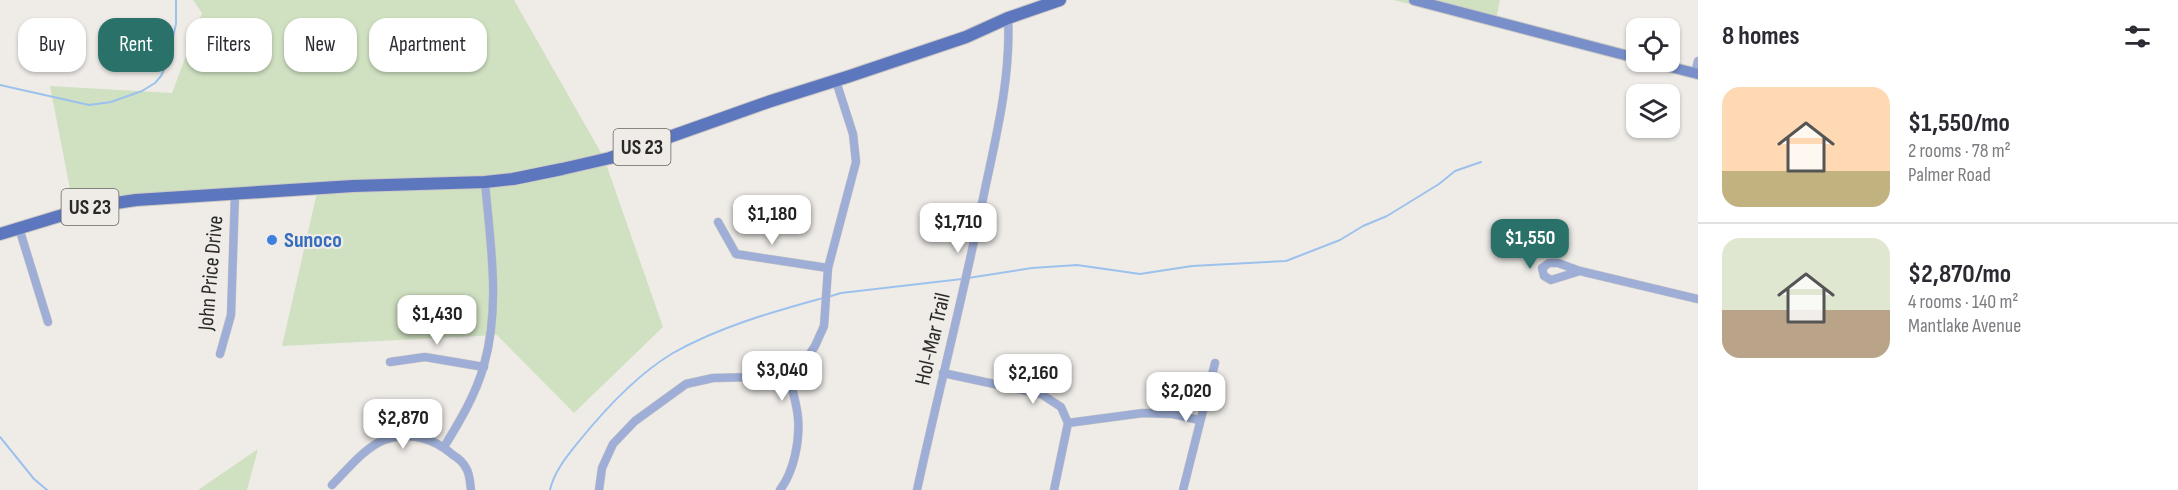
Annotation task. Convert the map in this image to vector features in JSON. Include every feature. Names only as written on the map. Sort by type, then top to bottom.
[{"type":"main road","name":"US 23","points":[[0,234],[89,207],[136,200],[353,186],[485,182],[532,175],[610,158],[966,37],[1008,18],[1060,0]]},
{"type":"street","points":[[1414,0],[1626,55]]},
{"type":"street","name":"Hol-Mar Trail","points":[[918,490],[974,245],[1001,110],[1009,43],[1008,18]]},
{"type":"street","points":[[1680,69],[1696,73],[1698,60]]},
{"type":"street","points":[[599,489],[602,468],[613,444],[635,421],[686,384],[713,378],[789,376],[804,363],[815,346],[824,326],[828,268],[856,162],[853,134],[836,81]]},
{"type":"street","points":[[444,447],[463,417],[484,367],[489,348],[493,314],[493,274],[485,182]]},
{"type":"street","name":"John Price Drive","points":[[220,354],[231,315],[235,194]]},
{"type":"street","points":[[718,222],[736,254],[828,268]]},
{"type":"street","points":[[19,228],[48,322]]},
{"type":"street","points":[[1580,271],[1698,299]]},
{"type":"street","points":[[390,362],[425,357],[484,367]]},
{"type":"street","points":[[1183,490],[1215,363]]},
{"type":"street","points":[[943,373],[1041,394],[1061,407],[1068,423],[1054,490]]},
{"type":"street","points":[[780,490],[788,479],[796,449],[798,418],[789,376]]},
{"type":"street","points":[[1068,423],[1143,413],[1173,414],[1199,420]]},
{"type":"street","points":[[332,485],[367,451],[384,440],[408,436],[427,438],[444,447],[466,467],[471,490]]},
{"type":"green space","points":[[193,0],[514,0],[604,158],[663,327],[574,413],[497,335],[282,346],[318,188],[74,210],[50,86],[172,93],[186,56],[186,72],[272,72],[272,18],[200,18],[202,13]]},
{"type":"green space","points":[[1393,0],[1500,0],[1495,25]]},
{"type":"green space","points":[[258,449],[247,490],[198,490]]},
{"type":"waterway","points":[[0,85],[89,105],[111,102],[142,91],[155,83],[166,65],[176,24],[176,0]]},
{"type":"waterway","points":[[968,278],[1032,268],[1077,265],[1140,274],[1192,266],[1286,261],[1340,240],[1363,226],[1387,216],[1439,184],[1455,171],[1481,162]]},
{"type":"waterway","points":[[828,297],[841,293],[962,279]]},
{"type":"waterway","points":[[550,490],[562,464],[590,428],[623,392],[660,361],[727,328],[823,298]]},
{"type":"waterway","points":[[0,437],[34,479],[47,490]]},
{"type":"place","name":"Sunoco","points":[[272,240]]}]
